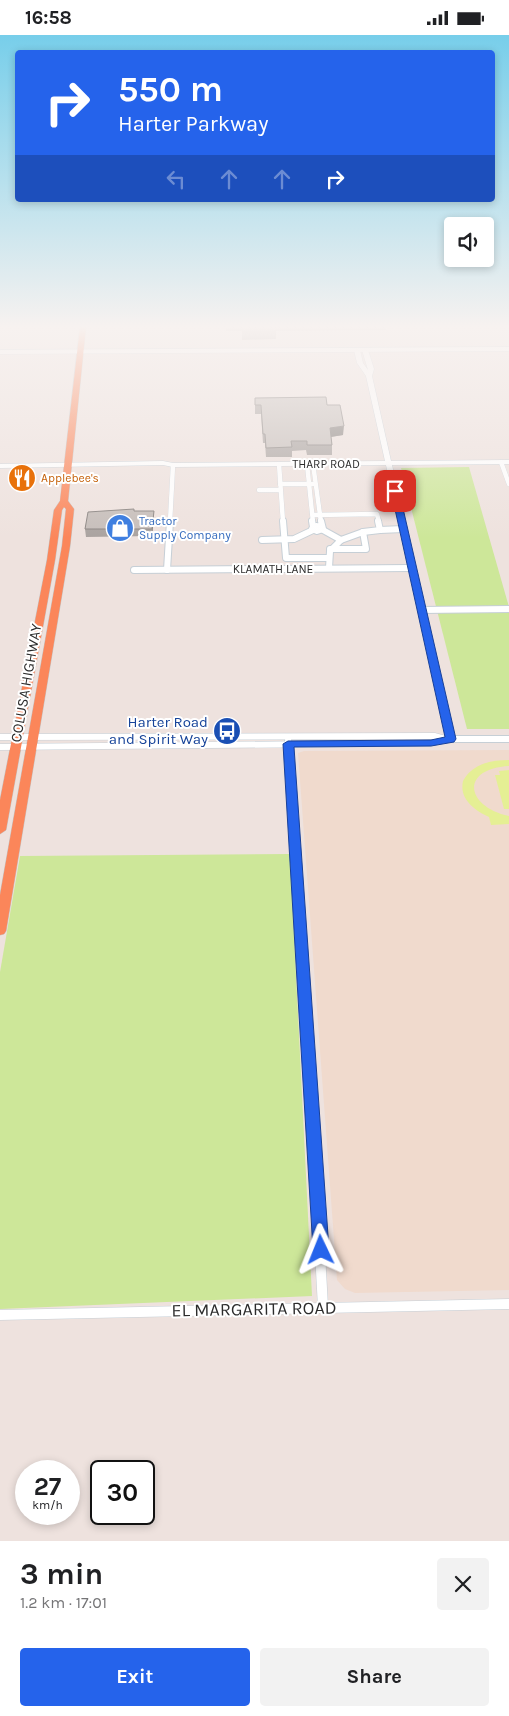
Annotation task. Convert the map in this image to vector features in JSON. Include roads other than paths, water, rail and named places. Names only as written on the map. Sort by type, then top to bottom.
[{"type":"highway","name":"COLUSA HIGHWAY","points":[[0,831],[51,561],[58,509],[64,501],[76,397]]},
{"type":"highway","name":"COLUSA HIGHWAY","points":[[0,931],[66,547],[70,509],[64,501]]},
{"type":"street","points":[[374,397],[451,739]]},
{"type":"street","points":[[501,462],[509,484]]},
{"type":"street","name":"THARP ROAD","points":[[0,467],[163,467],[173,465],[509,462]]},
{"type":"street","points":[[278,464],[286,569]]},
{"type":"street","points":[[310,464],[313,529]]},
{"type":"street","points":[[167,570],[173,465]]},
{"type":"street","points":[[259,490],[312,484]]},
{"type":"street","points":[[312,484],[322,529]]},
{"type":"street","points":[[313,515],[377,514],[380,530]]},
{"type":"street","points":[[262,540],[299,538],[313,529],[322,529],[341,540]]},
{"type":"street","points":[[329,568],[328,558],[330,549],[341,540],[363,532],[403,529]]},
{"type":"street","points":[[330,549],[366,549],[363,532]]},
{"type":"street","points":[[286,558],[328,558]]},
{"type":"street","name":"KLAMATH LANE","points":[[134,570],[411,568]]},
{"type":"street","points":[[421,610],[509,609]]},
{"type":"street","points":[[0,737],[16,742],[288,741],[431,743],[451,739],[509,739]]},
{"type":"street","points":[[288,741],[317,1176],[323,1307]]},
{"type":"street","points":[[0,747],[16,742]]},
{"type":"street","name":"EL MARGARITA ROAD","points":[[0,1315],[509,1304]]},
{"type":"place","name":"Applebee's","points":[[22,478]]},
{"type":"place","name":"Tractor Supply Company","points":[[120,528]]},
{"type":"place","name":"Harter Road and Spirit Way","points":[[227,731]]}]
